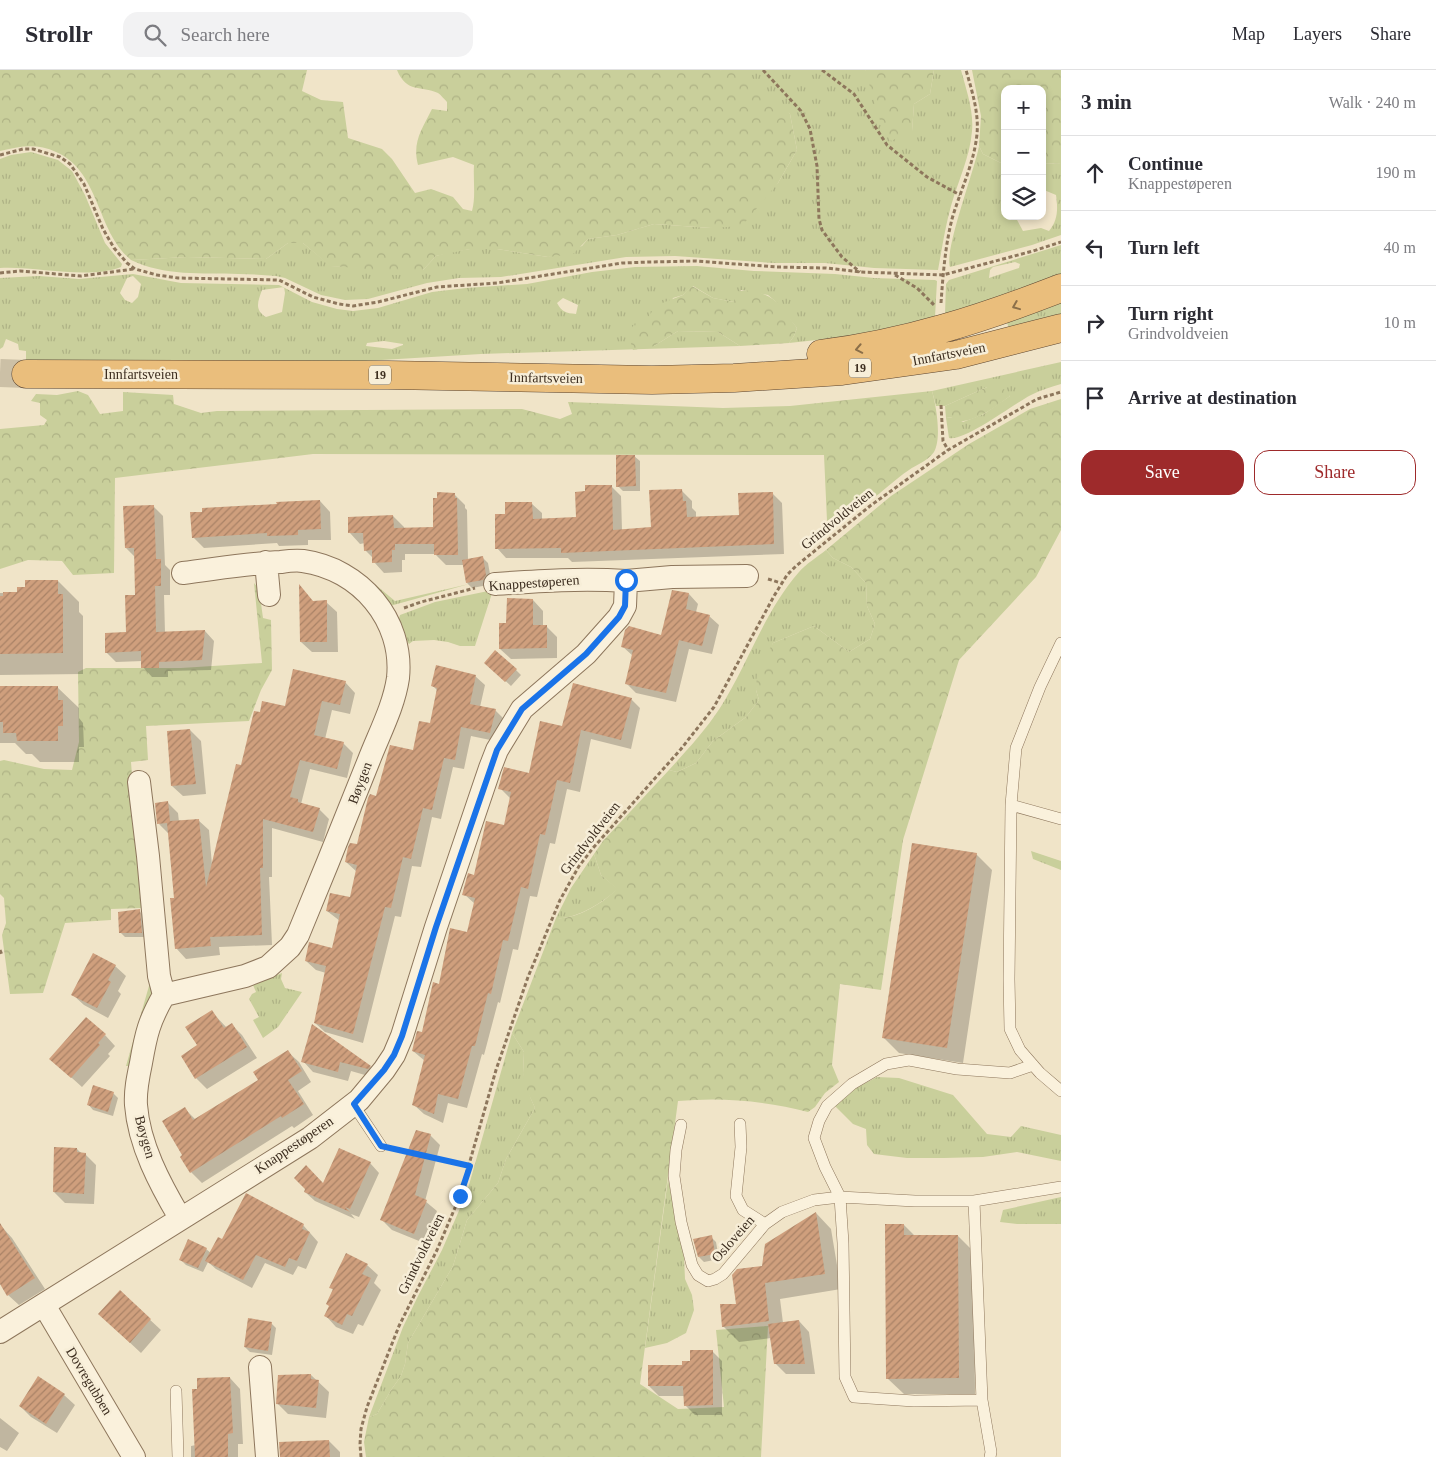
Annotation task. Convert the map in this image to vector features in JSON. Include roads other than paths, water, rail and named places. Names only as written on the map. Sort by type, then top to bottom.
[{"type":"highway","points":[[734,378],[778,360],[901,341],[952,327],[1008,309],[1061,288]]},
{"type":"highway","name":"Innfartsveien","points":[[26,374],[388,375],[652,380],[734,378],[842,371],[956,355],[1061,328]]},
{"type":"highway","points":[[984,348],[1061,346]]},
{"type":"street","name":"Bøygen","points":[[180,1218],[167,1196],[148,1154],[136,1104],[137,1082],[146,1034],[152,1016],[164,995],[245,976],[268,967],[290,947],[298,935],[393,699],[398,679],[398,660],[394,636],[386,616],[371,596],[356,583],[337,571],[320,564],[301,561],[266,562],[183,573]]},
{"type":"street","points":[[266,562],[269,595]]},
{"type":"street","name":"Knappestøperen","points":[[495,584],[577,579],[626,580],[747,576]]},
{"type":"street","name":"Knappestøperen","points":[[0,1332],[310,1138],[354,1104],[384,1070],[394,1055],[402,1036],[436,927],[497,750],[522,709],[586,654],[619,617],[625,606],[626,580]]},
{"type":"street","points":[[139,782],[159,976],[164,995]]},
{"type":"street","name":"Dovregubben","points":[[44,1304],[134,1457]]},
{"type":"street","points":[[260,1366],[267,1457]]},
{"type":"lane","points":[[1061,643],[1040,687],[1016,748],[1011,805],[1009,979],[1010,1029],[1020,1050],[1040,1073],[1061,1091]]},
{"type":"lane","points":[[1011,805],[1061,819]]},
{"type":"lane","points":[[982,1400],[854,1398],[845,1377],[843,1243],[840,1197],[825,1167],[814,1138],[819,1121],[827,1106],[852,1084],[886,1064],[909,1060],[957,1069],[1010,1074],[1033,1065]]},
{"type":"lane","points":[[354,1104],[381,1146]]},
{"type":"lane","points":[[740,1124],[741,1147],[736,1196],[743,1210],[765,1224]]},
{"type":"lane","name":"Osloveien","points":[[681,1125],[675,1161],[676,1192],[689,1256],[698,1275],[708,1281],[716,1279],[722,1274],[765,1224],[782,1212],[814,1200],[840,1197],[915,1201],[974,1201],[1061,1187]]},
{"type":"lane","points":[[974,1201],[982,1400],[991,1452],[990,1457]]},
{"type":"lane","points":[[176,1391],[178,1457]]},
{"type":"tunnel","points":[[0,373],[26,374]]}]
